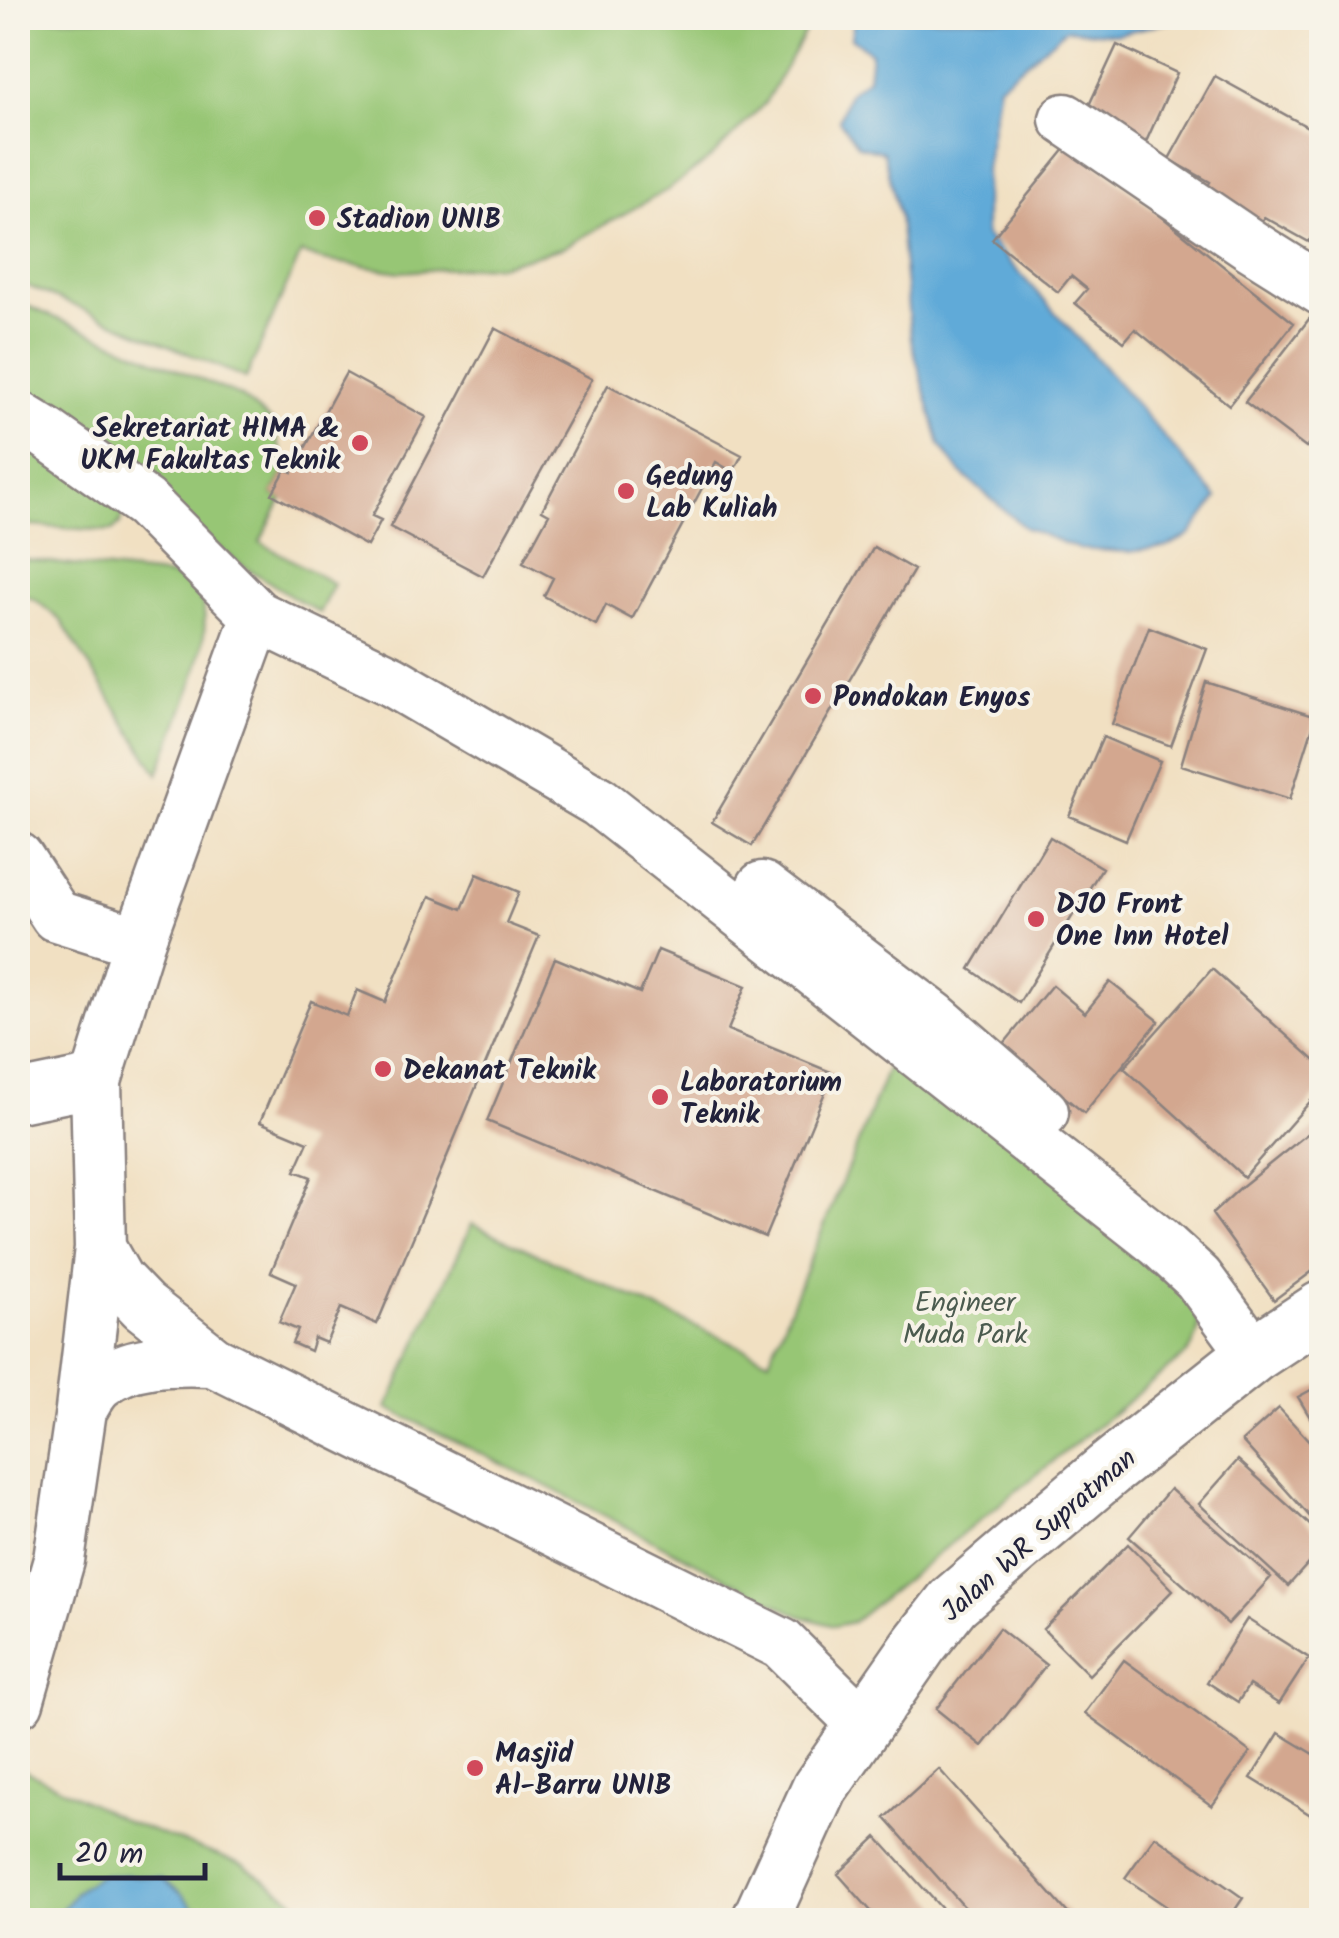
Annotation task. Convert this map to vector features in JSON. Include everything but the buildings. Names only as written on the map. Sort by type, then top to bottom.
[{"type":"highway","name":"Jalan WR Supratman","points":[[760,1920],[820,1788],[953,1602],[1108,1470],[1264,1346],[1322,1309]]},
{"type":"street","points":[[1066,119],[1322,290]]},
{"type":"street","points":[[18,416],[144,503],[257,616],[392,681],[599,802],[1159,1242],[1264,1346]]},
{"type":"street","points":[[18,1702],[59,1560],[81,1410],[100,1248],[96,1081],[140,942],[257,616]]},
{"type":"street","points":[[18,858],[56,916],[140,942]]},
{"type":"street","points":[[738,870],[935,1018],[1200,1249],[1264,1346]]},
{"type":"street","points":[[18,1097],[96,1081]]},
{"type":"street","points":[[100,1248],[118,1280],[143,1306],[213,1362],[782,1644],[864,1726]]},
{"type":"street","points":[[81,1410],[96,1386],[130,1368],[162,1361],[213,1362]]},
{"type":"green space","name":"Stadion UNIB","points":[[18,18],[813,18],[765,103],[712,157],[669,189],[562,248],[500,265],[400,272],[301,253],[246,378],[18,282]]},
{"type":"green space","points":[[18,306],[30,307],[240,396],[272,422],[286,469],[272,494],[282,499],[260,542],[334,584],[319,613],[237,562],[18,399]]},
{"type":"green space","points":[[18,426],[123,513],[120,524],[112,531],[18,525]]},
{"type":"green space","points":[[18,559],[172,576],[199,596],[205,617],[199,662],[158,774],[61,621],[36,600],[18,593]]},
{"type":"green space","name":"Engineer Muda Park","points":[[896,1046],[1176,1272],[1196,1312],[1198,1332],[1188,1353],[853,1622],[834,1626],[800,1616],[387,1408],[472,1224],[769,1360]]},
{"type":"green space","points":[[25,1770],[128,1822],[244,1865],[291,1898],[314,1920],[18,1920],[18,1788]]},
{"type":"water","points":[[854,18],[1186,18],[1117,34],[1066,29],[999,85],[985,170],[985,235],[1217,498],[1190,535],[1166,547],[1128,552],[1079,549],[1025,528],[960,472],[940,445],[911,340],[899,215],[883,152],[858,146],[839,120],[849,93],[868,78],[871,53],[851,38]]},
{"type":"water","points":[[99,1876],[161,1878],[214,1920],[53,1920],[77,1891]]},
{"type":"place","name":"Stadion UNIB","points":[[317,218]]},
{"type":"place","name":"Sekretariat HIMA & UKM Fakultas Teknik","points":[[360,443]]},
{"type":"place","name":"Gedung Lab Kuliah","points":[[626,491]]},
{"type":"place","name":"Pondokan Enyos","points":[[813,696]]},
{"type":"place","name":"DJO Front One Inn Hotel","points":[[1036,919]]},
{"type":"place","name":"Dekanat Teknik","points":[[383,1069]]},
{"type":"place","name":"Laboratorium Teknik","points":[[660,1097]]},
{"type":"place","name":"Masjid Al-Barru UNIB","points":[[475,1768]]}]
